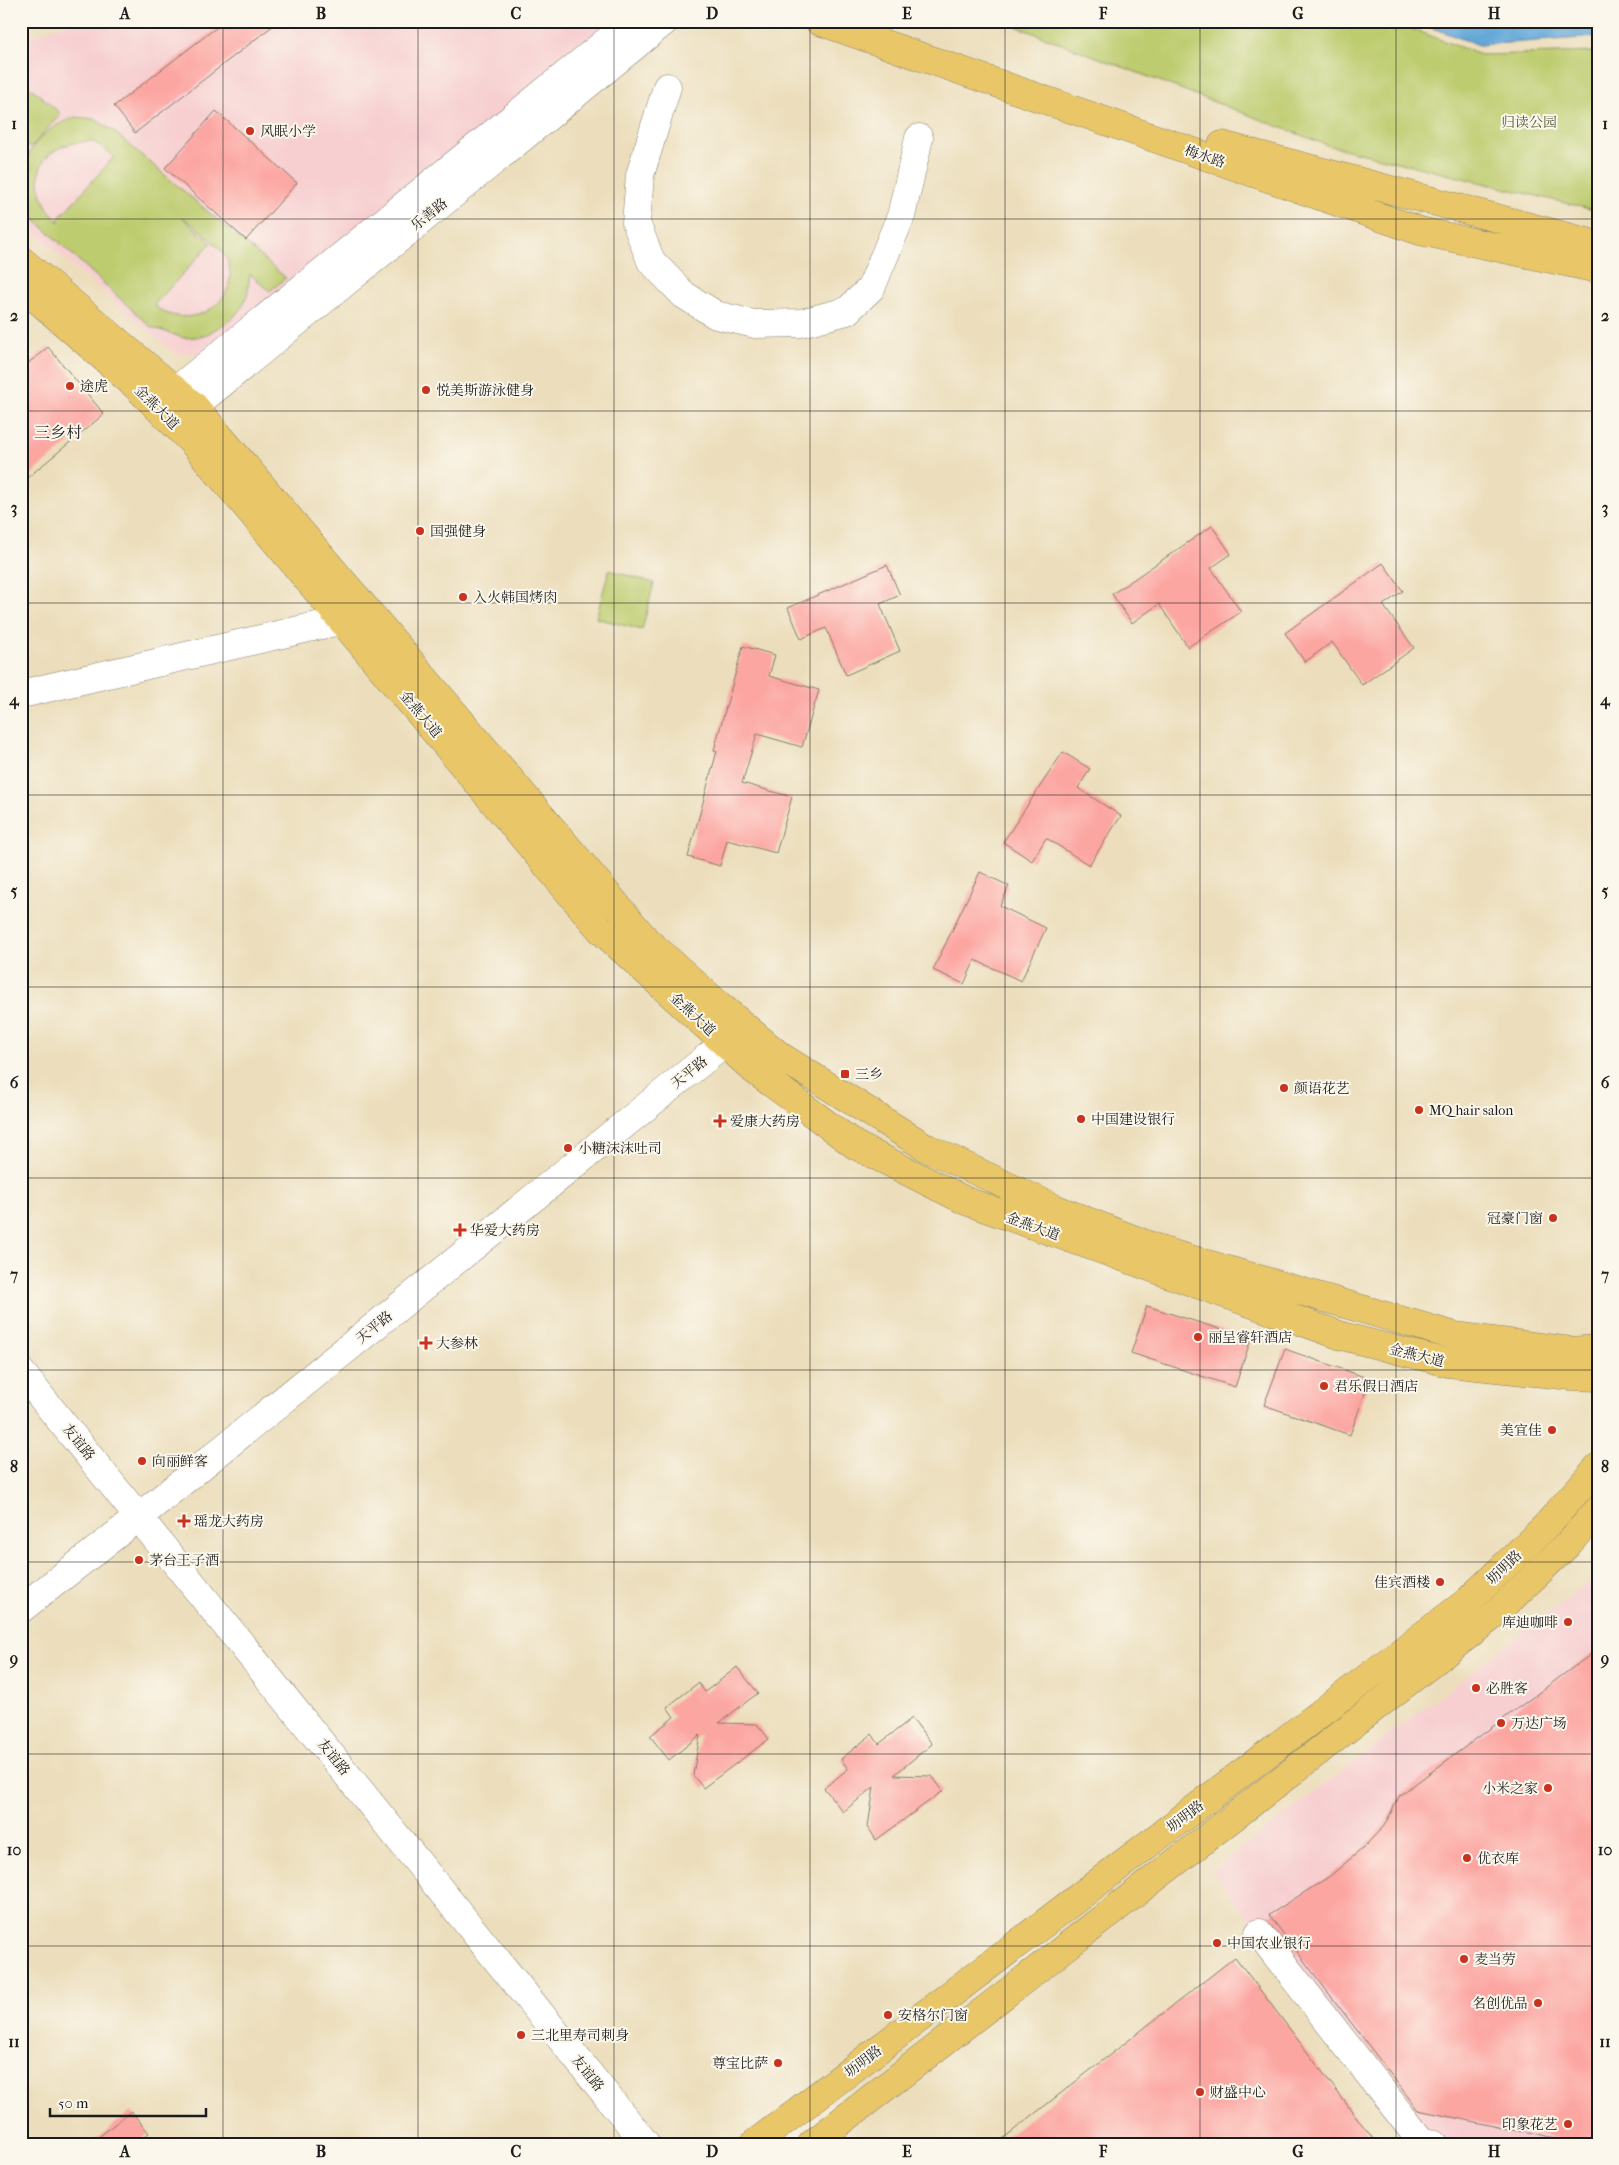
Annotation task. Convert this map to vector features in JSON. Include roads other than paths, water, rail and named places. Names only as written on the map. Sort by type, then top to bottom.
[{"type":"main road","name":"梅水路","points":[[819,21],[1420,231],[1598,269]]},
{"type":"main road","name":"梅水路","points":[[869,21],[1154,127],[1598,244]]},
{"type":"main road","name":"金燕大道","points":[[21,260],[184,399],[647,941],[780,1056],[927,1148],[1054,1208],[1166,1252],[1455,1336],[1571,1351],[1598,1349]]},
{"type":"main road","name":"金燕大道","points":[[21,285],[136,386],[194,444],[600,929],[754,1070],[855,1144],[966,1201],[1342,1336],[1448,1363],[1571,1376],[1598,1377]]},
{"type":"main road","name":"坜明路","points":[[754,2144],[1468,1601],[1544,1528],[1598,1467]]},
{"type":"main road","name":"坜明路","points":[[812,2144],[1494,1615],[1568,1544],[1598,1510]]},
{"type":"street","name":"乐善路","points":[[184,399],[632,21]]},
{"type":"street","name":"乐善路","points":[[184,399],[665,21]]},
{"type":"street","points":[[667,87],[640,175],[636,223],[651,261],[684,295],[716,315],[754,324],[801,323],[847,311],[871,288],[901,216],[919,138]]},
{"type":"street","points":[[21,694],[343,620]]},
{"type":"street","name":"天平路","points":[[21,1609],[140,1516],[725,1043]]},
{"type":"street","name":"友谊路","points":[[21,1372],[140,1516],[646,2144]]},
{"type":"street","points":[[1259,1933],[1422,2141],[1433,2144]]},
{"type":"water","points":[[1413,21],[1598,21],[1598,37],[1479,45]]},
{"type":"place","name":"风眠小学","points":[[250,131]]},
{"type":"place","name":"途虎","points":[[70,386]]},
{"type":"place","name":"悦美斯游泳健身","points":[[426,390]]},
{"type":"place","name":"国强健身","points":[[420,531]]},
{"type":"place","name":"入火韩国烤肉","points":[[463,597]]},
{"type":"place","name":"三乡","points":[[845,1074]]},
{"type":"place","name":"颜语花艺","points":[[1284,1088]]},
{"type":"place","name":"MQ hair salon","points":[[1419,1110]]},
{"type":"place","name":"中国建设银行","points":[[1081,1119]]},
{"type":"place","name":"爱康大药房","points":[[720,1121]]},
{"type":"place","name":"小糖沫沫吐司","points":[[568,1148]]},
{"type":"place","name":"冠豪门窗","points":[[1553,1218]]},
{"type":"place","name":"华爱大药房","points":[[460,1230]]},
{"type":"place","name":"丽呈睿轩酒店","points":[[1198,1337]]},
{"type":"place","name":"大参林","points":[[426,1343]]},
{"type":"place","name":"君乐假日酒店","points":[[1324,1386]]},
{"type":"place","name":"美宜佳","points":[[1552,1430]]},
{"type":"place","name":"向丽鲜客","points":[[142,1461]]},
{"type":"place","name":"瑶龙大药房","points":[[184,1521]]},
{"type":"place","name":"茅台王子酒","points":[[139,1560]]},
{"type":"place","name":"佳宾酒楼","points":[[1440,1582]]},
{"type":"place","name":"库迪咖啡","points":[[1568,1622]]},
{"type":"place","name":"必胜客","points":[[1476,1688]]},
{"type":"place","name":"万达广场","points":[[1501,1723]]},
{"type":"place","name":"小米之家","points":[[1548,1788]]},
{"type":"place","name":"优衣库","points":[[1467,1858]]},
{"type":"place","name":"中国农业银行","points":[[1217,1943]]},
{"type":"place","name":"麦当劳","points":[[1464,1959]]},
{"type":"place","name":"名创优品","points":[[1538,2003]]},
{"type":"place","name":"安格尔门窗","points":[[888,2015]]},
{"type":"place","name":"三北里寿司刺身","points":[[521,2035]]},
{"type":"place","name":"尊宝比萨","points":[[778,2063]]},
{"type":"place","name":"财盛中心","points":[[1200,2092]]},
{"type":"place","name":"印象花艺","points":[[1568,2124]]},
{"type":"district","name":"三乡村","points":[[58,432]]},
{"type":"park label","name":"归读公园","points":[[1529,122]]}]
